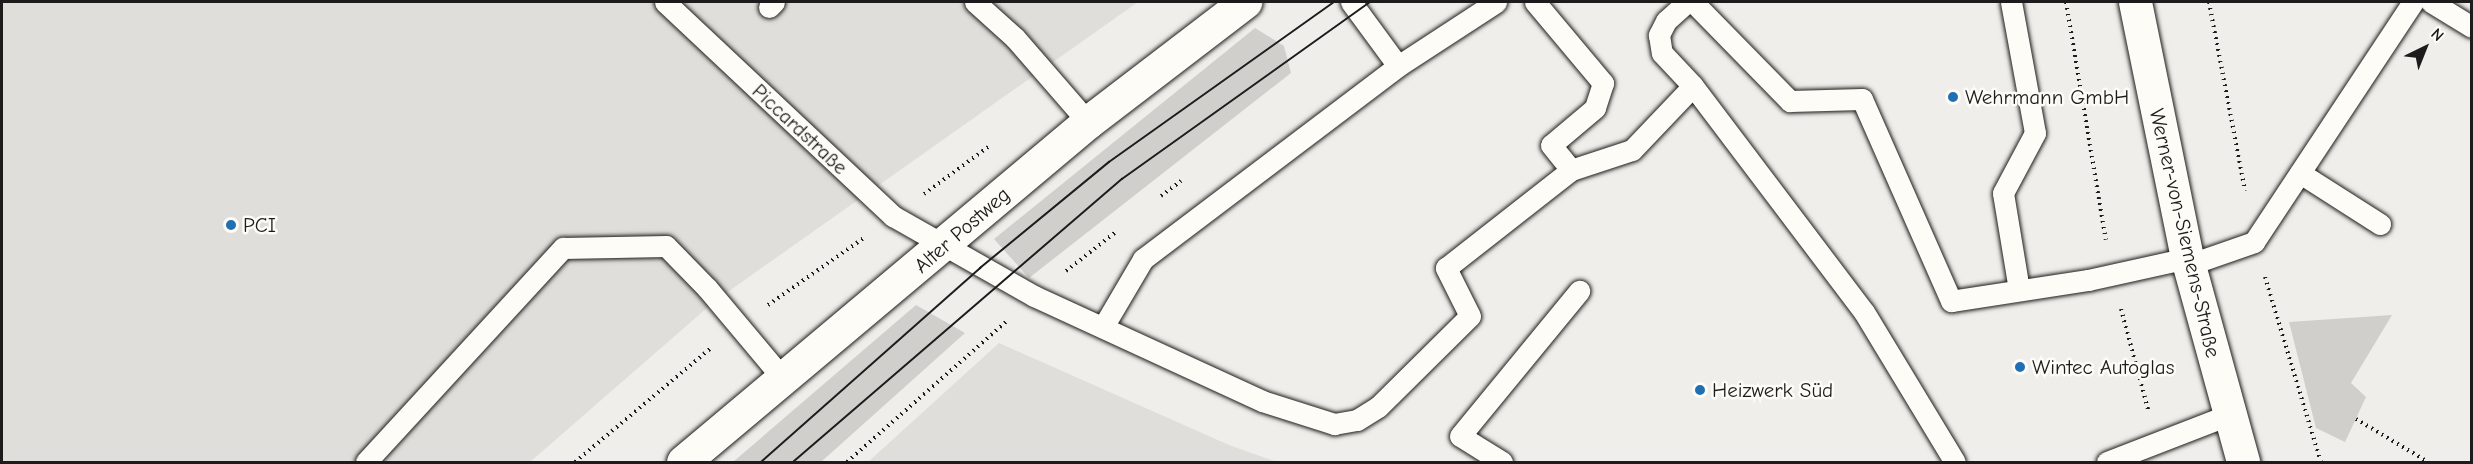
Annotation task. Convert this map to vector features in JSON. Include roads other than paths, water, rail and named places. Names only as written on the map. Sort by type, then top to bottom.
[{"type":"street","name":"Alter Postweg","points":[[683,462],[785,381],[1088,122],[1245,2]]},
{"type":"street","name":"Werner-von-Siemens-Straße","points":[[2135,2],[2189,261],[2228,415],[2243,462]]},
{"type":"lane","name":"Piccardstraße","points":[[665,2],[893,216],[942,247],[1034,296],[1262,401],[1334,424],[1357,420],[1397,391],[1470,315],[1446,268],[1571,170]]},
{"type":"lane","points":[[975,2],[1015,38],[1088,122]]},
{"type":"lane","points":[[1351,2],[1398,66]]},
{"type":"lane","points":[[1103,327],[1143,259],[1398,66],[1496,2]]},
{"type":"lane","points":[[1535,2],[1603,83],[1595,108],[1551,145],[1571,170],[1632,150],[1693,86]]},
{"type":"lane","points":[[1687,2],[1666,21],[1659,35],[1662,53],[1693,86],[1864,312],[1955,462]]},
{"type":"lane","points":[[1693,2],[1790,101],[1862,99],[1952,301],[2189,261],[2254,242],[2300,173],[2404,5]]},
{"type":"lane","points":[[2011,2],[2035,133],[2003,193],[2019,290]]},
{"type":"lane","points":[[2431,2],[2472,27]]},
{"type":"lane","points":[[2300,173],[2380,225]]},
{"type":"lane","points":[[366,462],[563,248],[666,246],[707,288],[785,381]]},
{"type":"lane","points":[[1502,462],[1460,436],[1579,291]]},
{"type":"lane","points":[[2107,462],[2157,440],[2228,415]]},
{"type":"tram line","points":[[761,462],[980,268],[1109,162],[1334,2]]},
{"type":"tram line","points":[[793,462],[1122,179],[1370,2]]},
{"type":"place","name":"Wehrmann GmbH","points":[[1953,97]]},
{"type":"place","name":"PCI","points":[[231,225]]},
{"type":"place","name":"Wintec Autoglas","points":[[2020,367]]},
{"type":"place","name":"Heizwerk Süd","points":[[1700,390]]}]
